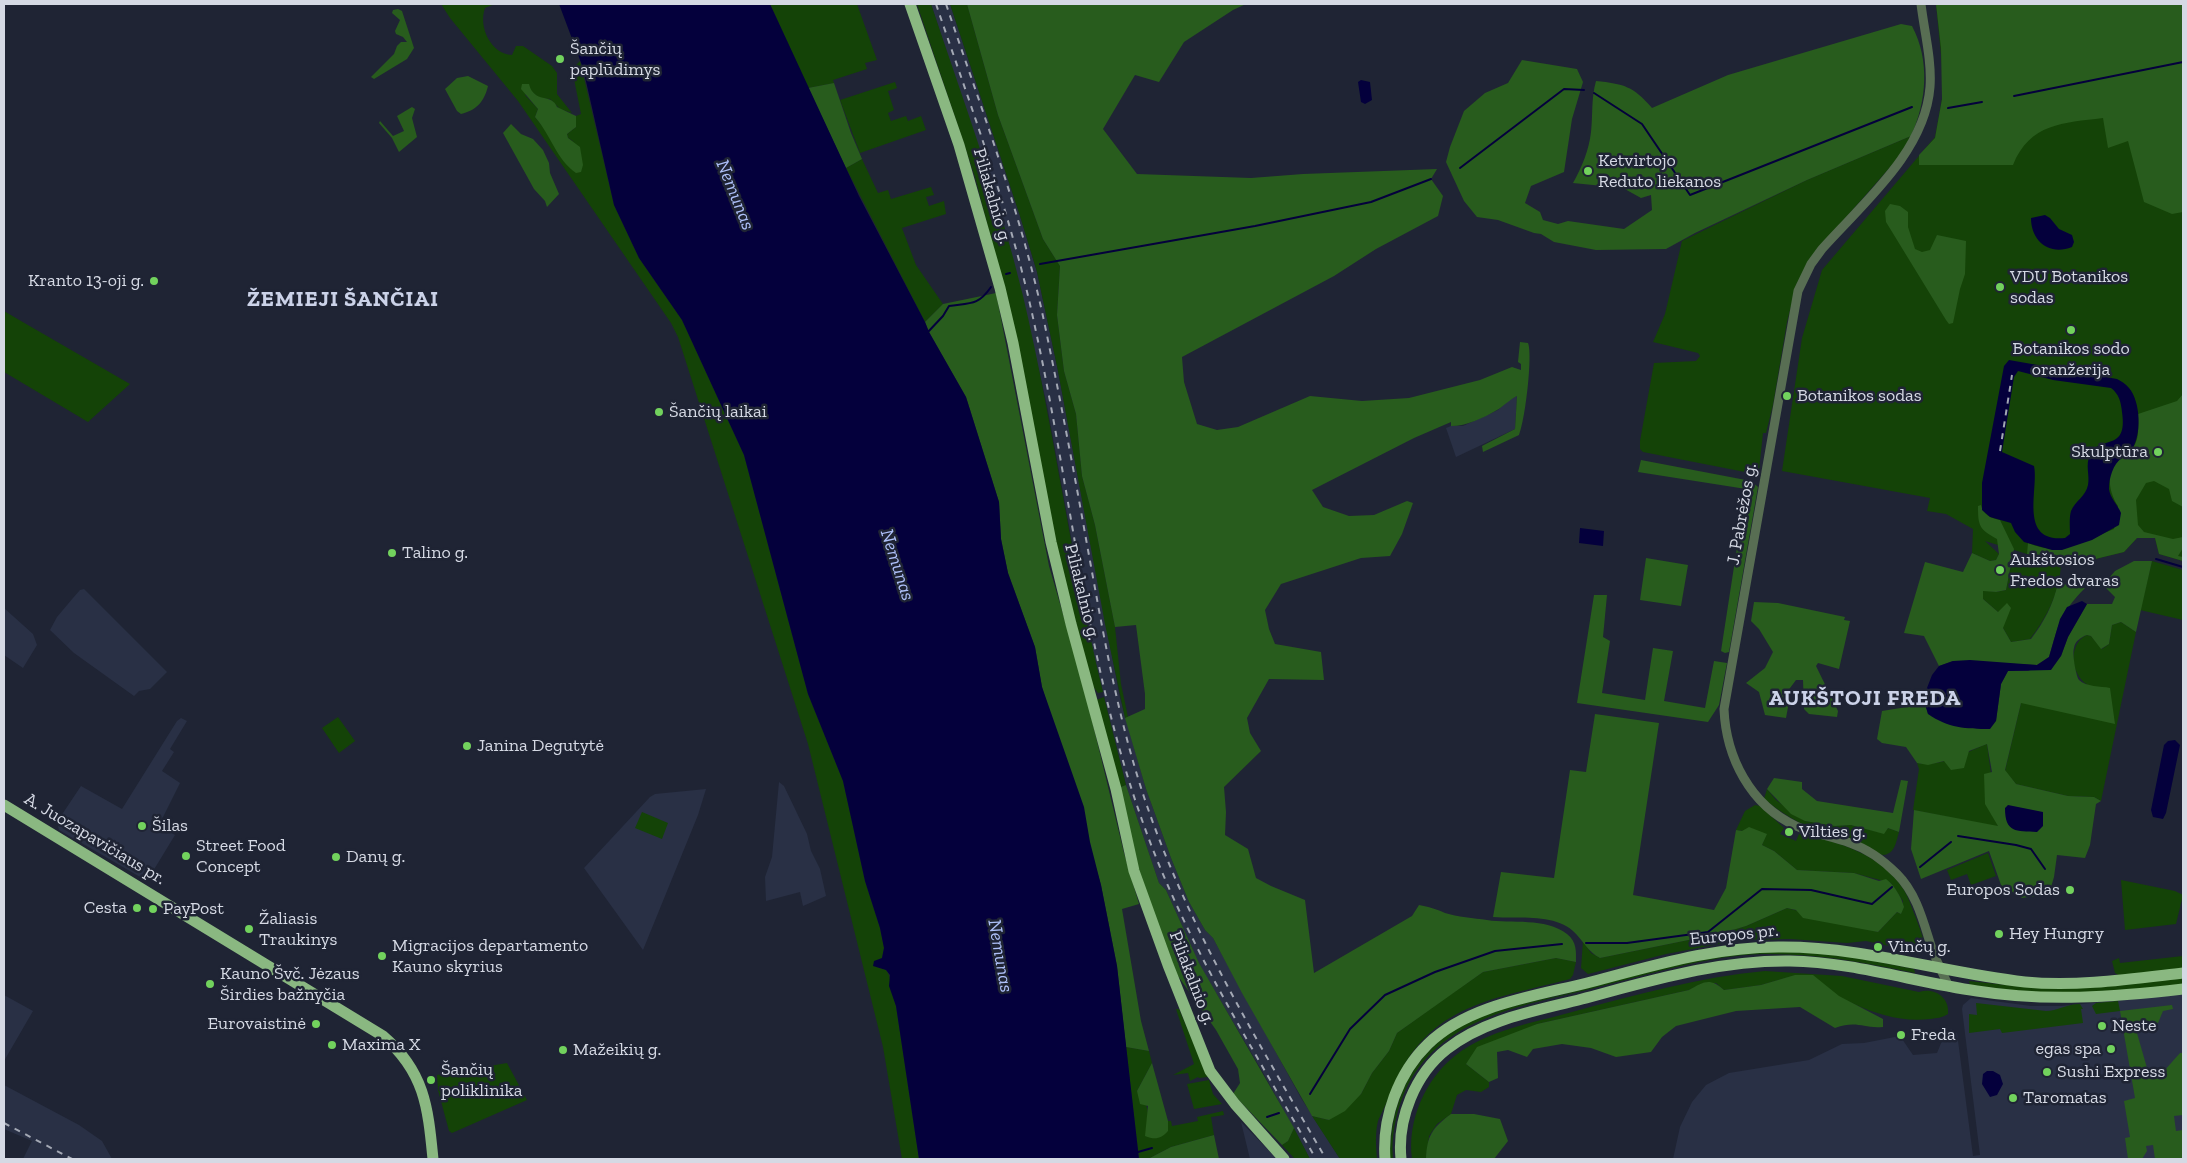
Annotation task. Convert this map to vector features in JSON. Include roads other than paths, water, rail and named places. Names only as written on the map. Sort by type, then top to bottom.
[{"type":"main road","name":"Piliakalnio g.","points":[[910,4],[959,145],[1000,288],[1013,343],[1051,542],[1116,789],[1134,871],[1207,1064],[1235,1104],[1284,1159]]},
{"type":"main road","name":"A. Juozapavičiaus pr.","points":[[4,804],[383,1036],[402,1054],[422,1090],[428,1112],[433,1159]]},
{"type":"main road","name":"Europos pr.","points":[[1385,1159],[1384,1140],[1390,1108],[1400,1084],[1413,1062],[1437,1036],[1484,1010],[1670,961],[1707,953],[1756,947],[1784,947],[1852,952],[1940,970],[2026,982],[2112,981],[2183,973]]},
{"type":"main road","name":"Europos pr.","points":[[1402,1159],[1401,1140],[1404,1119],[1412,1096],[1422,1076],[1436,1059],[1457,1041],[1468,1034],[1500,1021],[1698,969],[1746,962],[1790,961],[1835,964],[1949,987],[2013,996],[2086,998],[2183,989]]},
{"type":"street","name":"J. Pabrėžos g.","points":[[1921,4],[1930,86],[1922,124],[1910,149],[1822,249],[1811,264],[1798,291],[1724,709],[1730,748],[1737,765],[1756,797],[1778,816],[1795,826],[1850,842],[1866,850],[1888,866],[1912,893],[1940,970]]},
{"type":"street","points":[[1940,970],[1949,987]]},
{"type":"water","name":"Nemunas","points":[[559,4],[770,4],[859,196],[929,332],[966,397],[999,502],[1001,539],[1008,573],[1035,647],[1042,687],[1084,807],[1117,966],[1139,1159],[919,1159],[896,1006],[889,986],[890,975],[886,970],[873,966],[874,961],[882,958],[884,948],[880,928],[865,881],[843,781],[808,694],[744,455],[682,320],[639,258],[614,205],[583,68]]},
{"type":"water","points":[[1361,80],[1370,82],[1372,100],[1365,104],[1361,102],[1358,82]]},
{"type":"water","points":[[2045,215],[2059,229],[2072,235],[2074,242],[2072,247],[2056,250],[2043,245],[2038,240],[2034,234],[2031,218]]},
{"type":"water","points":[[2009,360],[2117,379],[2129,388],[2138,410],[2137,437],[2131,451],[2114,468],[2109,485],[2111,495],[2121,513],[2119,525],[2092,540],[2062,550],[2052,550],[2024,542],[2015,532],[2011,523],[1990,517],[1982,510],[1982,483],[2004,366]],"holes":[[[2018,371],[2053,380],[2111,388],[2119,398],[2123,425],[2121,433],[2117,438],[2100,445],[2090,455],[2087,489],[2071,511],[2070,534],[2065,538],[2050,537],[2041,532],[2036,523],[2034,512],[2034,466],[2002,452],[2014,377]]]},
{"type":"water","points":[[1580,528],[1604,531],[1603,546],[1579,543]]},
{"type":"water","points":[[2082,601],[2087,604],[2068,637],[2061,656],[2051,670],[2008,671],[2001,684],[1996,721],[1990,729],[1958,727],[1935,719],[1928,714],[1925,704],[1927,688],[1932,675],[1939,666],[1953,661],[1970,660],[2037,665],[2049,657],[2060,619],[2067,607]]},
{"type":"water","points":[[2175,740],[2180,745],[2166,813],[2163,819],[2153,817],[2151,810],[2164,745],[2168,741]]},
{"type":"water","points":[[2008,805],[2043,812],[2043,826],[2037,832],[2013,829],[2007,822],[2005,808]]},
{"type":"water","points":[[1987,1071],[1993,1071],[2000,1075],[2003,1084],[1997,1095],[1990,1097],[1982,1084],[1983,1074]]},
{"type":"waterway","points":[[2014,96],[2183,62]]},
{"type":"waterway","points":[[1460,168],[1564,89],[1584,90]]},
{"type":"waterway","points":[[1594,93],[1642,124],[1690,195],[1912,107]]},
{"type":"waterway","points":[[1948,108],[1982,102]]},
{"type":"waterway","points":[[1040,264],[1255,226],[1371,202],[1431,179]]},
{"type":"waterway","points":[[1006,274],[1010,273]]},
{"type":"waterway","points":[[927,333],[943,316],[949,306],[978,301],[991,287]]},
{"type":"waterway","points":[[2156,559],[2183,567]]},
{"type":"waterway","points":[[1958,836],[2031,849],[2045,869]]},
{"type":"waterway","points":[[1920,867],[1951,842]]},
{"type":"waterway","points":[[1586,943],[1627,943],[1708,932],[1762,889],[1811,890],[1872,904],[1892,887]]},
{"type":"waterway","points":[[1310,1094],[1350,1029],[1385,995],[1435,972],[1495,951],[1562,944]]},
{"type":"waterway","points":[[1267,1117],[1279,1113]]},
{"type":"waterway","points":[[1138,1152],[1152,1148]]},
{"type":"railway","points":[[936,4],[1003,204],[1026,286],[1048,389],[1093,638],[1123,760],[1142,820],[1159,865],[1199,951],[1244,1035],[1316,1159]]},
{"type":"railway","points":[[946,4],[1012,201],[1035,281],[1076,484],[1110,669],[1125,733],[1144,797],[1161,845],[1203,937],[1250,1027],[1326,1159]]},
{"type":"railway","points":[[2000,451],[2012,375]]},
{"type":"railway","points":[[4,1123],[72,1159]]},
{"type":"place","name":"Šančių paplūdimys","points":[[560,59]]},
{"type":"place","name":"Ketvirtojo Reduto liekanos","points":[[1588,171]]},
{"type":"place","name":"Kranto 13-oji g.","points":[[154,281]]},
{"type":"place","name":"VDU Botanikos sodas","points":[[2000,287]]},
{"type":"place","name":"Botanikos sodo oranžerija","points":[[2071,330]]},
{"type":"place","name":"Botanikos sodas","points":[[1787,396]]},
{"type":"place","name":"Šančių laikai","points":[[659,412]]},
{"type":"place","name":"Skulptūra","points":[[2158,452]]},
{"type":"place","name":"Talino g.","points":[[392,553]]},
{"type":"place","name":"Aukštosios Fredos dvaras","points":[[2000,570]]},
{"type":"place","name":"Janina Degutytė","points":[[467,746]]},
{"type":"place","name":"Šilas","points":[[142,826]]},
{"type":"place","name":"Vilties g.","points":[[1789,832]]},
{"type":"place","name":"Street Food Concept","points":[[186,856]]},
{"type":"place","name":"Danų g.","points":[[336,857]]},
{"type":"place","name":"Europos Sodas","points":[[2070,890]]},
{"type":"place","name":"Cesta","points":[[137,908]]},
{"type":"place","name":"PayPost","points":[[153,909]]},
{"type":"place","name":"Žaliasis Traukinys","points":[[249,929]]},
{"type":"place","name":"Hey Hungry","points":[[1999,934]]},
{"type":"place","name":"Vinčų g.","points":[[1878,947]]},
{"type":"place","name":"Migracijos departamento Kauno skyrius","points":[[382,956]]},
{"type":"place","name":"Kauno Švč. Jėzaus Širdies bažnyčia","points":[[210,984]]},
{"type":"place","name":"Eurovaistinė","points":[[316,1024]]},
{"type":"place","name":"Neste","points":[[2102,1026]]},
{"type":"place","name":"Freda","points":[[1901,1035]]},
{"type":"place","name":"Maxima X","points":[[332,1045]]},
{"type":"place","name":"egas spa","points":[[2111,1049]]},
{"type":"place","name":"Mažeikių g.","points":[[563,1050]]},
{"type":"place","name":"Sushi Express","points":[[2047,1072]]},
{"type":"place","name":"Šančių poliklinika","points":[[431,1080]]},
{"type":"place","name":"Taromatas","points":[[2013,1098]]},
{"type":"district","name":"ŽEMIEJI ŠANČIAI","points":[[343,300]]},
{"type":"district","name":"AUKŠTOJI FREDA","points":[[1865,699]]}]
